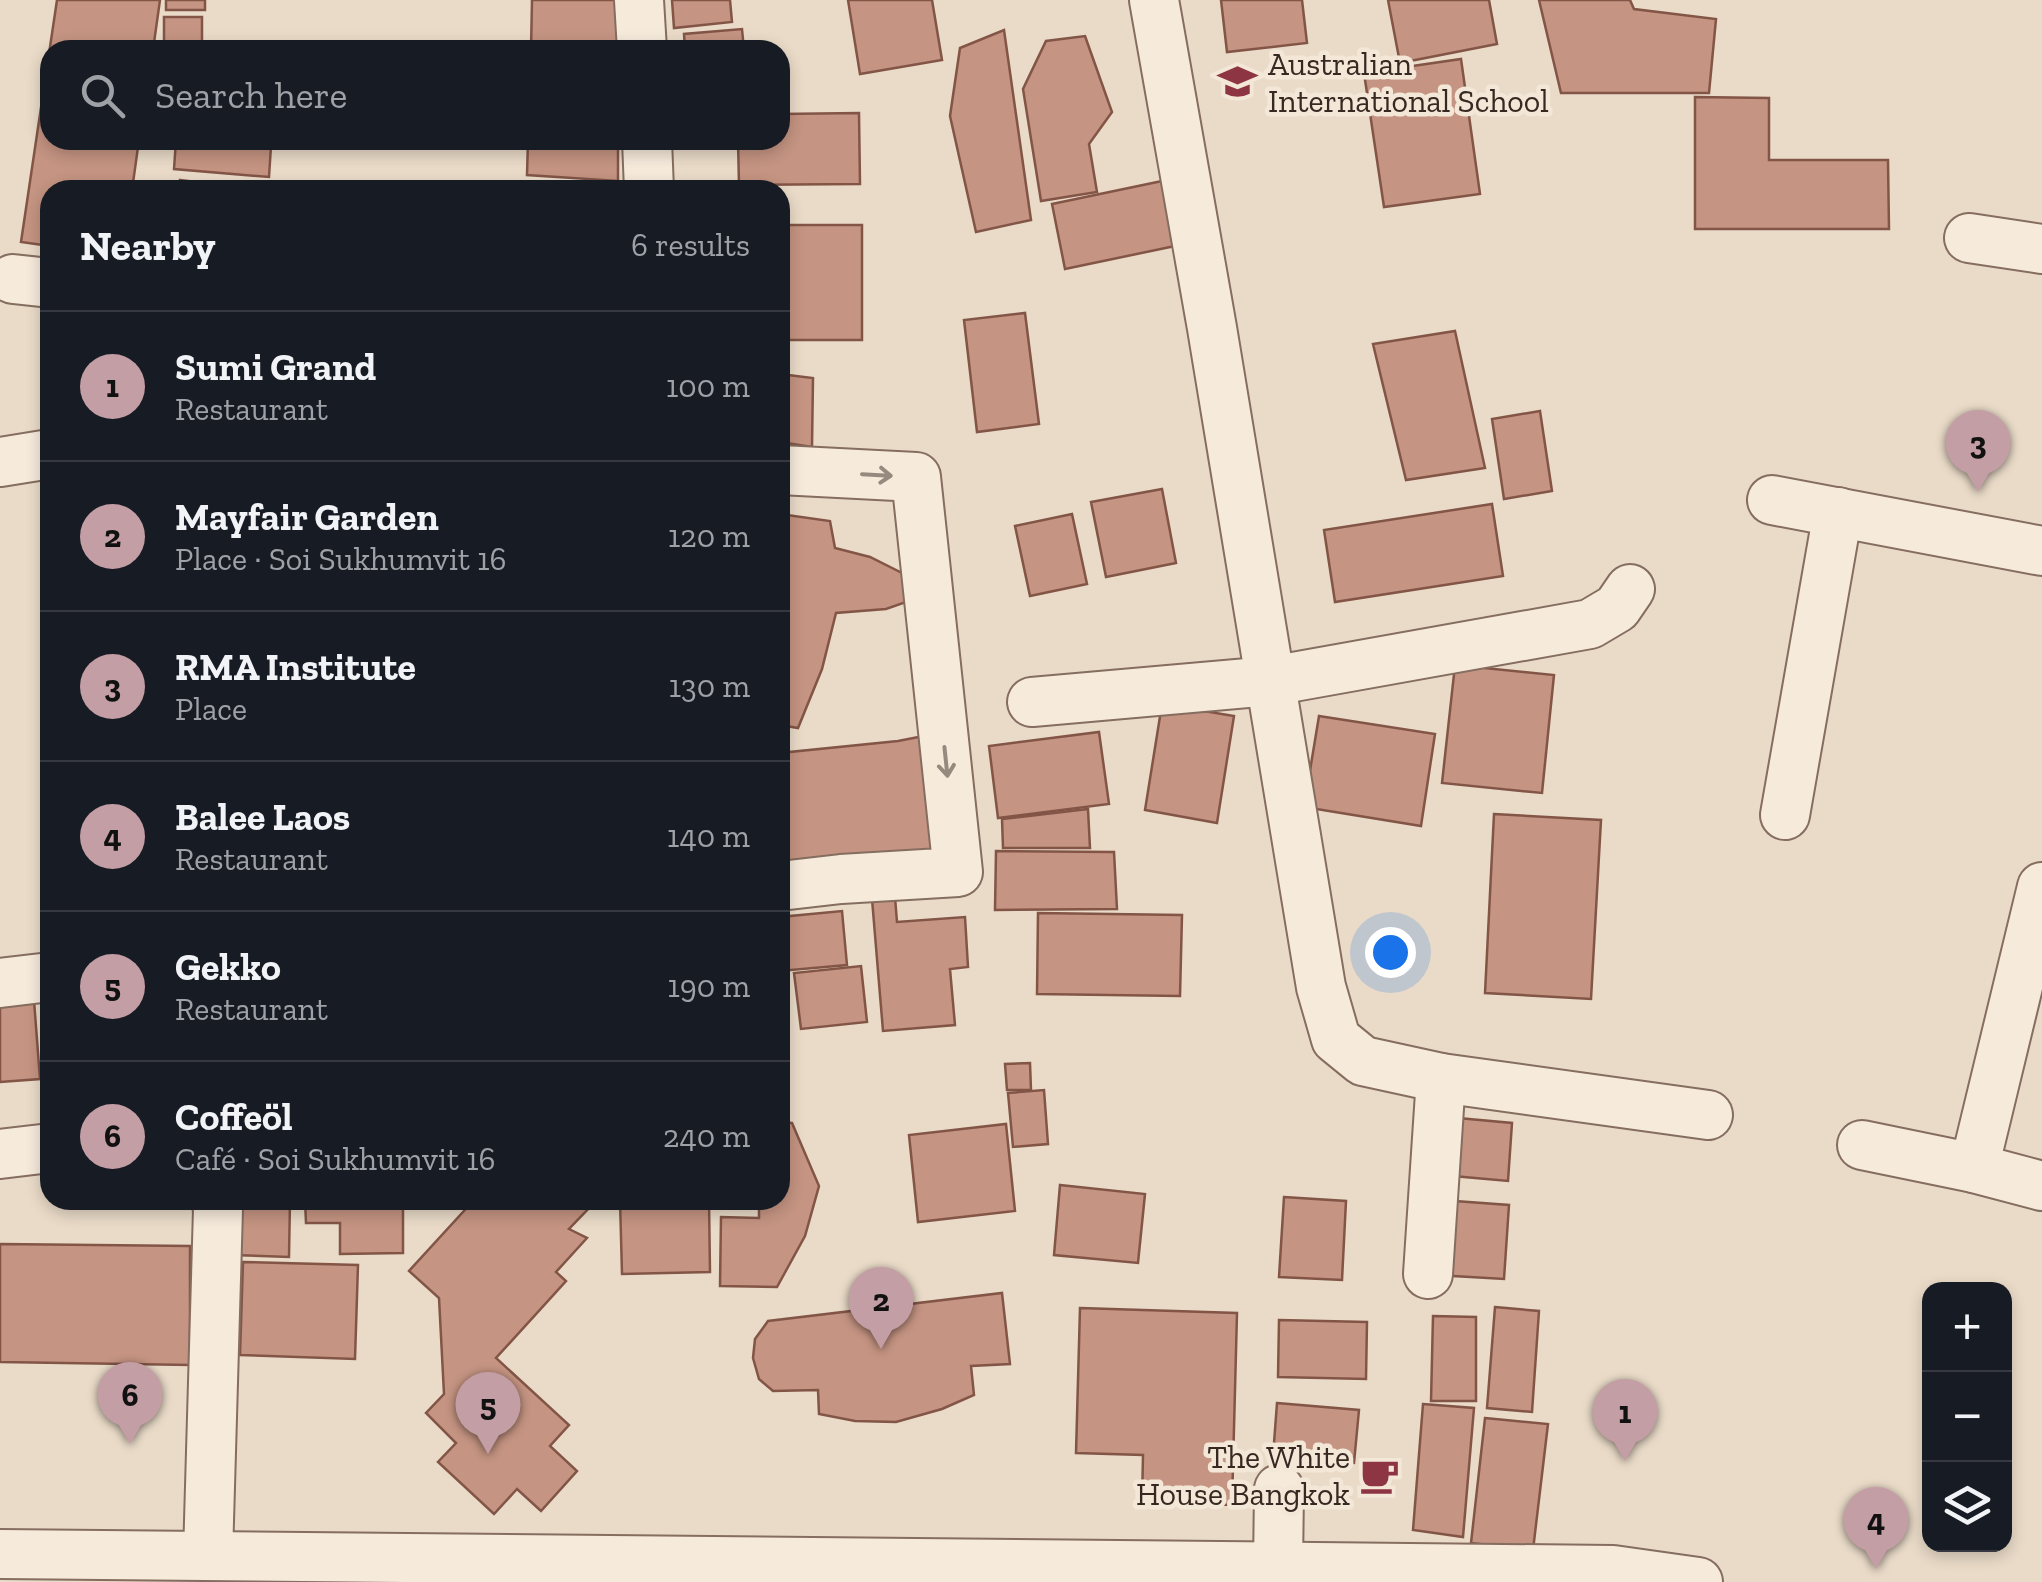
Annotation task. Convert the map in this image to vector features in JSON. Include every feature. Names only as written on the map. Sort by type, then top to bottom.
[{"type":"street","points":[[639,0],[641,40]]},
{"type":"street","points":[[1154,0],[1321,988],[1336,1039],[1363,1062],[1440,1078],[1708,1115]]},
{"type":"street","points":[[648,150],[649,180]]},
{"type":"street","points":[[1969,238],[2042,249]]},
{"type":"street","points":[[0,462],[40,456]]},
{"type":"street","points":[[790,471],[916,477],[958,872],[790,885]]},
{"type":"street","points":[[1772,500],[2042,552]]},
{"type":"street","points":[[1785,815],[1838,512]]},
{"type":"street","points":[[1032,702],[1270,681],[1590,624],[1617,608],[1630,589]]},
{"type":"street","points":[[1974,1168],[2042,888]]},
{"type":"street","points":[[0,984],[40,978]]},
{"type":"street","points":[[1428,1274],[1440,1078]]},
{"type":"street","points":[[1862,1145],[2042,1186]]},
{"type":"street","points":[[0,1154],[40,1149]]},
{"type":"street","points":[[0,1185],[40,1183]]},
{"type":"street","points":[[218,1210],[230,1565]]},
{"type":"street","points":[[1263,1572],[1278,1488]]},
{"type":"street","points":[[0,1554],[230,1565],[492,1570],[1613,1570],[1698,1582]]},
{"type":"building","points":[[57,0],[160,0],[154,40],[51,40]]},
{"type":"building","points":[[166,0],[205,0],[205,10],[166,10]]},
{"type":"building","points":[[532,0],[618,0],[618,40],[531,40]]},
{"type":"building","points":[[672,0],[730,0],[732,22],[674,28]]},
{"type":"building","points":[[848,0],[932,0],[942,60],[860,74]]},
{"type":"building","points":[[1221,0],[1302,0],[1307,43],[1227,52]]},
{"type":"building","points":[[1388,0],[1489,0],[1497,44],[1400,63]]},
{"type":"building","points":[[1539,0],[1630,0],[1634,9],[1716,19],[1709,93],[1561,93]]},
{"type":"building","points":[[164,17],[202,17],[202,40],[164,40]]},
{"type":"building","points":[[742,29],[743,40],[684,40],[684,34]]},
{"type":"building","points":[[1004,30],[1031,220],[976,232],[950,116],[960,48]]},
{"type":"building","points":[[1085,36],[1112,112],[1089,144],[1097,192],[1041,201],[1023,89],[1046,41]]},
{"type":"building","points":[[1461,59],[1480,194],[1384,207],[1364,73]]},
{"type":"building","points":[[1695,97],[1769,98],[1769,160],[1888,160],[1889,229],[1695,229]]},
{"type":"building","points":[[859,113],[860,184],[739,180],[738,150],[790,150],[790,114]]},
{"type":"building","points":[[40,114],[40,150],[138,150],[133,180],[40,180],[40,245],[21,242]]},
{"type":"building","points":[[175,150],[271,150],[269,177],[174,169]]},
{"type":"building","points":[[528,150],[618,150],[618,180],[527,175]]},
{"type":"building","points":[[1162,181],[1175,246],[1065,269],[1052,204]]},
{"type":"building","points":[[790,225],[862,225],[862,340],[790,340]]},
{"type":"building","points":[[1025,313],[1039,424],[977,432],[964,320]]},
{"type":"building","points":[[1455,331],[1485,468],[1406,480],[1373,344]]},
{"type":"building","points":[[790,375],[813,378],[812,447],[790,444]]},
{"type":"building","points":[[1540,411],[1552,491],[1504,499],[1492,419]]},
{"type":"building","points":[[1162,489],[1176,563],[1106,577],[1091,502]]},
{"type":"building","points":[[1492,504],[1503,576],[1335,602],[1324,530]]},
{"type":"building","points":[[1072,514],[1087,584],[1030,596],[1015,526]]},
{"type":"building","points":[[790,515],[830,521],[835,548],[870,557],[908,576],[912,600],[886,609],[836,613],[822,669],[798,728],[790,727]]},
{"type":"building","points":[[1455,665],[1554,675],[1542,793],[1442,783]]},
{"type":"building","points":[[1162,704],[1234,716],[1217,823],[1145,810]]},
{"type":"building","points":[[1319,716],[1435,734],[1421,826],[1304,807]]},
{"type":"building","points":[[1099,732],[1109,804],[998,818],[989,746]]},
{"type":"building","points":[[939,733],[952,855],[790,870],[790,752]]},
{"type":"building","points":[[1088,809],[1090,848],[1003,848],[1002,819]]},
{"type":"building","points":[[1494,814],[1601,820],[1591,999],[1485,993]]},
{"type":"building","points":[[996,851],[1114,852],[1117,909],[995,910]]},
{"type":"building","points":[[895,897],[897,922],[965,917],[968,967],[950,969],[955,1025],[883,1031],[872,899]]},
{"type":"building","points":[[842,911],[847,965],[790,970],[790,916]]},
{"type":"building","points":[[1038,913],[1182,915],[1180,996],[1037,994]]},
{"type":"building","points":[[861,966],[867,1022],[801,1029],[794,973]]},
{"type":"building","points":[[33,987],[40,1079],[0,1082],[0,989]]},
{"type":"building","points":[[1030,1063],[1031,1090],[1007,1090],[1005,1064]]},
{"type":"building","points":[[1044,1090],[1048,1144],[1013,1147],[1008,1093]]},
{"type":"building","points":[[1447,1117],[1512,1123],[1508,1181],[1442,1175]]},
{"type":"building","points":[[792,1123],[819,1186],[805,1236],[777,1287],[720,1286],[721,1217],[759,1218],[759,1210],[790,1210]]},
{"type":"building","points":[[1006,1124],[1015,1211],[918,1222],[909,1135]]},
{"type":"building","points":[[1060,1185],[1145,1194],[1138,1263],[1054,1255]]},
{"type":"building","points":[[1284,1197],[1346,1201],[1342,1280],[1279,1277]]},
{"type":"building","points":[[1441,1200],[1509,1205],[1504,1279],[1436,1275]]},
{"type":"building","points":[[234,1210],[290,1210],[289,1257],[232,1255]]},
{"type":"building","points":[[305,1210],[403,1210],[403,1253],[340,1254],[340,1223],[306,1223]]},
{"type":"building","points":[[465,1210],[587,1210],[569,1229],[587,1238],[556,1272],[566,1281],[496,1358],[569,1425],[550,1446],[577,1471],[541,1511],[517,1489],[494,1514],[438,1462],[456,1443],[426,1413],[444,1394],[439,1298],[409,1271]]},
{"type":"building","points":[[620,1210],[709,1210],[710,1272],[622,1274]]},
{"type":"building","points":[[0,1244],[190,1246],[190,1365],[0,1362]]},
{"type":"building","points":[[243,1262],[358,1265],[355,1359],[240,1355]]},
{"type":"building","points":[[1002,1293],[1010,1364],[971,1366],[974,1395],[942,1409],[896,1422],[855,1421],[819,1414],[818,1390],[773,1391],[759,1379],[753,1358],[755,1339],[768,1321]]},
{"type":"building","points":[[1495,1307],[1539,1311],[1532,1412],[1487,1408]]},
{"type":"building","points":[[1080,1308],[1237,1313],[1232,1505],[1142,1502],[1143,1455],[1076,1453]]},
{"type":"building","points":[[1433,1316],[1476,1317],[1476,1401],[1431,1401]]},
{"type":"building","points":[[1279,1320],[1367,1322],[1366,1379],[1278,1377]]},
{"type":"building","points":[[1277,1403],[1359,1410],[1354,1463],[1273,1456]]},
{"type":"building","points":[[1423,1404],[1474,1408],[1463,1537],[1413,1530]]},
{"type":"building","points":[[1485,1418],[1548,1424],[1533,1550],[1471,1543]]},
{"type":"building","points":[[279,1572],[370,1582],[278,1582]]},
{"type":"place","name":"Australian International School","points":[[1238,82]]},
{"type":"place","name":"RMA Institute","points":[[1978,492]]},
{"type":"place","name":"Mayfair Garden","points":[[881,1349]]},
{"type":"place","name":"Coffeöl","points":[[130,1444]]},
{"type":"place","name":"Gekko","points":[[488,1454]]},
{"type":"place","name":"Sumi Grand","points":[[1625,1461]]},
{"type":"place","name":"The White House Bangkok","points":[[1380,1475]]},
{"type":"place","name":"Balee Laos","points":[[1876,1569]]}]
